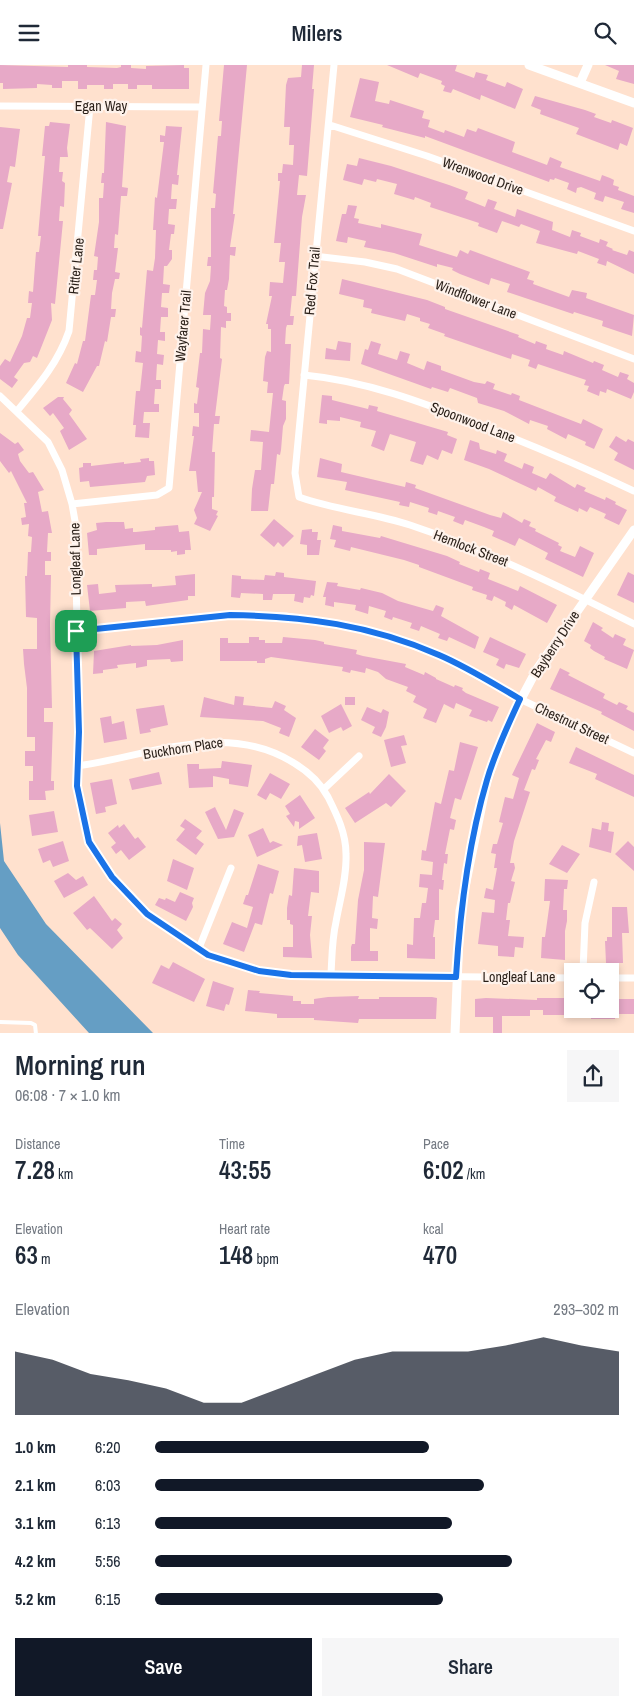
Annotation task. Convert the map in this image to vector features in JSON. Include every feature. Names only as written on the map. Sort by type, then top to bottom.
[{"type":"street","name":"Wayfarer Trail","points":[[72,504],[157,495],[169,488],[206,65]]},
{"type":"street","name":"Red Fox Trail","points":[[299,497],[296,473],[314,256],[330,125],[334,65]]},
{"type":"street","points":[[529,65],[634,103]]},
{"type":"street","points":[[580,83],[588,65]]},
{"type":"street","name":"Egan Way","points":[[0,105],[202,107]]},
{"type":"street","name":"Ritter Lane","points":[[18,411],[62,352],[69,331],[90,105]]},
{"type":"street","name":"Wrenwood Drive","points":[[330,125],[427,156],[634,231]]},
{"type":"street","name":"Windflower Lane","points":[[314,256],[365,262],[398,269],[634,359]]},
{"type":"street","name":"Spoonwood Lane","points":[[304,375],[345,380],[411,398],[564,458],[634,491]]},
{"type":"street","name":"Longleaf Lane","points":[[0,396],[18,411],[48,442],[62,470],[72,504],[75,521],[79,732],[77,786],[81,810],[89,842],[97,858],[147,914],[208,955],[259,971],[291,975],[564,977]]},
{"type":"street","name":"Hemlock Street","points":[[299,497],[395,521],[438,535],[515,566],[634,624]]},
{"type":"street","name":"Bayberry Drive","points":[[455,1033],[460,911],[480,809],[498,750],[520,699],[552,645],[634,530]]},
{"type":"street","name":"Chestnut Street","points":[[76,631],[230,615],[286,616],[385,635],[440,656],[520,699],[634,753]]},
{"type":"street","name":"Buckhorn Place","points":[[77,766],[210,742],[244,742],[280,754],[303,768],[324,789],[344,833],[346,853],[345,876],[335,924],[331,974]]},
{"type":"street","points":[[324,789],[359,756]]},
{"type":"street","points":[[199,948],[232,869]]},
{"type":"street","points":[[583,963],[586,914],[594,881]]},
{"type":"street","points":[[619,978],[634,978]]},
{"type":"lane","points":[[0,1022],[31,1023],[35,1025],[36,1033]]},
{"type":"water","points":[[0,823],[4,861],[46,924],[153,1033],[89,1033],[18,955],[0,928]]},
{"type":"building","points":[[0,65],[68,67],[68,65],[87,65],[87,67],[117,68],[121,67],[121,65],[131,65],[131,68],[146,69],[146,66],[184,65],[184,68],[189,68],[189,89],[152,89],[152,85],[137,85],[137,89],[128,89],[128,84],[113,84],[113,89],[104,89],[104,85],[87,85],[87,89],[78,89],[78,81],[62,81],[62,88],[52,88],[52,85],[37,84],[37,88],[3,89],[3,83],[0,83]]},
{"type":"building","points":[[224,65],[247,65],[233,214],[235,214],[230,247],[236,247],[235,256],[230,255],[229,279],[227,290],[225,290],[224,306],[227,307],[227,313],[231,313],[231,321],[226,321],[226,328],[221,327],[220,358],[222,359],[215,416],[220,416],[219,424],[214,424],[212,452],[215,452],[212,509],[218,511],[216,515],[218,516],[210,531],[194,524],[197,518],[194,510],[202,492],[198,492],[196,471],[189,471],[194,436],[192,436],[193,426],[199,427],[199,413],[194,413],[194,403],[197,404],[199,388],[196,387],[200,353],[202,353],[203,329],[210,330],[211,315],[203,315],[205,293],[210,281],[211,266],[207,266],[208,257],[211,257],[211,208],[215,208],[216,194],[213,193],[218,136],[221,136],[222,121],[219,121]]},
{"type":"building","points":[[302,65],[314,65],[312,89],[314,89],[307,176],[299,175],[297,195],[306,195],[302,217],[296,296],[292,296],[290,316],[294,316],[293,325],[287,325],[286,328],[285,344],[291,344],[289,384],[284,386],[282,400],[286,401],[286,419],[283,426],[280,455],[277,454],[274,484],[271,484],[268,511],[251,511],[255,470],[261,470],[263,442],[250,441],[251,430],[269,432],[273,393],[267,393],[268,382],[263,381],[265,357],[267,351],[271,352],[271,329],[268,329],[268,324],[266,324],[272,296],[269,296],[270,282],[283,283],[285,262],[279,262],[281,243],[274,243],[280,181],[278,181],[278,173],[282,173],[283,164],[293,165],[294,145],[289,145],[290,127],[284,127],[286,85],[288,78],[301,77]]},
{"type":"building","points":[[387,65],[457,65],[455,71],[474,78],[476,72],[488,75],[486,80],[505,87],[507,82],[523,89],[515,109],[481,95],[480,100],[453,89],[451,93],[443,91],[445,86],[441,84],[442,81],[420,73],[418,78]]},
{"type":"building","points":[[605,65],[634,65],[634,84],[616,79],[619,71]]},
{"type":"building","points":[[360,78],[379,82],[375,101],[389,104],[390,100],[424,111],[422,118],[430,120],[428,127],[444,133],[445,130],[464,137],[467,129],[476,132],[478,128],[515,142],[512,152],[547,165],[550,157],[562,162],[560,167],[600,181],[602,175],[610,178],[614,180],[613,185],[619,187],[618,190],[634,196],[634,213],[621,209],[624,202],[605,196],[603,202],[594,199],[596,193],[581,187],[577,188],[576,193],[567,189],[569,183],[555,178],[554,180],[550,179],[549,182],[425,136],[425,138],[350,117]]},
{"type":"building","points":[[535,96],[585,110],[596,114],[594,117],[611,123],[612,120],[633,128],[627,146],[620,143],[618,150],[576,134],[579,128],[540,114],[541,110],[531,106]]},
{"type":"building","points":[[50,122],[70,124],[67,148],[68,157],[60,157],[59,172],[63,172],[62,181],[65,183],[64,207],[60,206],[59,221],[63,221],[55,304],[51,303],[52,320],[37,358],[33,356],[30,362],[24,363],[14,377],[18,380],[12,388],[0,379],[0,366],[5,359],[10,362],[22,336],[27,318],[30,318],[32,303],[28,303],[29,291],[33,292],[36,252],[39,252],[41,236],[38,236],[45,156],[42,156],[45,126],[49,126]]},
{"type":"building","points":[[106,122],[126,126],[122,187],[128,188],[127,196],[121,196],[118,235],[115,234],[114,248],[118,248],[115,272],[120,273],[119,279],[115,279],[112,293],[111,309],[116,309],[115,317],[111,317],[107,342],[105,341],[99,366],[97,366],[83,392],[66,383],[75,363],[77,364],[83,341],[85,341],[91,295],[95,295],[97,280],[93,280],[94,270],[97,270],[98,257],[94,256],[99,222],[99,198],[103,198],[104,183],[101,183],[102,173],[104,173]]},
{"type":"building","points":[[166,126],[182,127],[177,175],[179,175],[178,185],[172,184],[171,199],[177,199],[176,209],[169,209],[168,224],[175,225],[174,234],[171,234],[169,250],[172,250],[172,259],[167,266],[164,266],[163,284],[170,285],[169,293],[162,293],[161,307],[168,308],[168,317],[161,317],[160,332],[165,332],[165,341],[158,340],[157,354],[164,355],[163,365],[157,364],[156,380],[161,380],[161,389],[155,389],[154,404],[159,404],[159,412],[144,412],[143,423],[150,423],[149,438],[135,437],[136,425],[133,425],[136,391],[140,391],[143,363],[135,362],[136,351],[141,352],[142,336],[140,335],[140,327],[142,328],[147,270],[153,271],[155,258],[156,230],[153,230],[155,197],[157,198],[164,142],[160,142],[160,135],[165,136]]},
{"type":"building","points":[[0,127],[20,129],[15,167],[10,166],[7,182],[12,183],[3,229],[0,229]]},
{"type":"building","points":[[359,158],[391,166],[468,192],[465,199],[485,207],[488,199],[497,202],[494,209],[515,217],[517,209],[553,222],[552,230],[570,237],[572,230],[581,233],[580,236],[599,243],[600,239],[608,242],[606,246],[612,250],[627,255],[629,250],[634,252],[634,274],[607,261],[606,266],[597,263],[599,259],[578,251],[577,254],[536,243],[540,231],[521,224],[519,227],[502,221],[497,233],[478,226],[479,223],[430,207],[431,203],[415,197],[414,200],[394,194],[397,184],[377,179],[376,182],[364,179],[362,185],[343,180],[347,164],[357,166]]},
{"type":"building","points":[[348,205],[357,206],[354,218],[359,219],[358,223],[381,228],[381,224],[422,234],[419,245],[457,257],[460,250],[468,254],[470,250],[530,272],[527,279],[534,281],[533,284],[569,297],[572,290],[587,293],[586,298],[634,315],[632,336],[602,326],[603,321],[574,312],[573,314],[507,292],[510,284],[491,278],[489,285],[460,274],[452,270],[453,268],[437,264],[437,267],[394,253],[364,247],[366,241],[348,237],[347,243],[336,241],[342,214],[346,214]]},
{"type":"building","points":[[342,279],[427,300],[445,307],[445,309],[519,335],[518,337],[535,344],[536,341],[547,345],[546,349],[563,355],[564,351],[593,363],[594,361],[604,365],[602,370],[618,377],[620,372],[629,375],[627,379],[634,383],[634,392],[631,399],[607,389],[606,393],[600,391],[599,396],[587,391],[589,386],[584,385],[586,380],[538,364],[536,369],[528,366],[530,360],[512,354],[511,359],[444,336],[445,334],[428,328],[430,324],[420,321],[420,318],[407,314],[405,321],[371,313],[372,309],[363,307],[364,300],[339,294]]},
{"type":"building","points":[[338,341],[351,343],[350,361],[325,359],[326,348],[336,350]]},
{"type":"building","points":[[371,341],[381,344],[378,354],[397,360],[400,351],[410,354],[407,363],[424,370],[427,361],[441,366],[441,370],[474,382],[485,384],[487,381],[495,384],[493,389],[520,396],[519,400],[581,424],[583,419],[603,429],[594,449],[585,445],[586,442],[568,434],[566,439],[547,429],[548,426],[530,420],[529,424],[504,411],[478,403],[477,398],[450,388],[448,392],[432,387],[431,389],[361,364],[365,349],[368,350]]},
{"type":"building","points":[[322,395],[332,396],[332,400],[368,409],[369,405],[378,407],[377,411],[448,432],[447,435],[457,439],[452,454],[442,450],[438,460],[427,455],[423,465],[410,461],[416,442],[390,434],[384,451],[371,446],[376,431],[360,427],[361,422],[340,417],[340,421],[327,420],[327,424],[319,423]]},
{"type":"building","points":[[58,397],[64,397],[63,399],[72,410],[69,414],[87,439],[69,450],[60,431],[64,428],[53,413],[50,416],[43,408]]},
{"type":"building","points":[[0,433],[15,444],[18,442],[24,450],[18,454],[20,461],[29,473],[33,472],[44,490],[38,492],[42,512],[48,511],[52,533],[48,533],[47,552],[51,552],[51,561],[45,561],[45,575],[51,575],[52,708],[44,708],[44,722],[53,722],[51,781],[54,781],[54,790],[45,791],[46,800],[29,800],[29,781],[33,781],[33,766],[25,766],[25,751],[35,751],[35,737],[27,737],[27,688],[23,649],[37,649],[37,618],[26,617],[25,576],[27,576],[28,552],[31,552],[32,537],[28,536],[29,524],[22,525],[21,518],[26,517],[24,503],[27,503],[11,471],[9,473],[0,461]]},
{"type":"building","points":[[616,436],[626,442],[628,439],[634,442],[634,470],[614,460],[618,453],[609,447]]},
{"type":"building","points":[[470,440],[479,443],[480,449],[496,454],[497,450],[507,454],[504,461],[522,469],[524,463],[534,467],[532,473],[546,479],[550,473],[575,488],[577,484],[586,488],[584,491],[605,500],[606,497],[627,510],[619,525],[604,518],[606,514],[590,507],[587,512],[579,508],[578,512],[554,501],[556,497],[538,487],[536,491],[489,469],[464,460]]},
{"type":"building","points":[[149,458],[149,461],[154,461],[155,475],[147,476],[145,482],[90,487],[89,481],[80,482],[79,468],[83,467],[83,463],[91,463],[91,466],[124,462],[124,464],[141,462],[140,459]]},
{"type":"building","points":[[320,458],[342,464],[341,472],[405,487],[406,482],[416,485],[415,488],[490,515],[501,518],[503,512],[522,523],[524,519],[531,522],[529,526],[536,529],[535,531],[559,543],[558,545],[562,547],[560,551],[575,557],[580,546],[594,553],[583,577],[545,559],[548,553],[519,538],[515,546],[492,536],[494,531],[465,520],[463,525],[453,521],[455,517],[438,511],[437,515],[428,512],[429,508],[410,502],[409,507],[399,505],[400,502],[345,490],[347,482],[317,477]]},
{"type":"building","points":[[274,519],[294,536],[283,547],[278,542],[274,547],[260,535]]},
{"type":"building","points":[[124,522],[125,529],[133,528],[133,532],[155,530],[155,527],[178,525],[179,532],[189,531],[191,550],[185,550],[185,554],[177,555],[177,551],[171,552],[171,550],[145,550],[145,544],[97,549],[97,555],[89,555],[87,533],[97,530],[96,523]]},
{"type":"building","points":[[333,525],[342,527],[342,531],[380,538],[381,536],[447,556],[460,562],[459,564],[479,572],[480,569],[490,573],[488,579],[518,591],[520,586],[557,605],[547,623],[514,605],[512,610],[505,606],[506,602],[494,596],[492,601],[486,599],[487,595],[472,590],[473,587],[419,567],[419,565],[351,547],[350,551],[334,547],[336,540],[330,539]]},
{"type":"building","points":[[312,529],[312,532],[318,532],[317,540],[321,540],[319,555],[307,555],[307,545],[300,544],[302,530]]},
{"type":"building","points":[[276,572],[284,573],[284,577],[316,581],[314,596],[311,595],[310,598],[304,597],[303,603],[294,601],[295,594],[273,594],[272,600],[263,600],[263,594],[241,593],[240,598],[231,597],[232,575],[241,576],[241,579],[264,580],[265,575],[275,576]]},
{"type":"building","points":[[628,572],[634,575],[634,603],[617,595]]},
{"type":"building","points":[[195,574],[195,596],[188,596],[188,600],[146,606],[145,601],[126,602],[126,608],[90,611],[87,585],[98,584],[99,594],[116,592],[115,585],[152,584],[152,587],[176,585],[175,576]]},
{"type":"building","points":[[327,582],[338,583],[337,586],[360,590],[361,588],[382,593],[398,601],[433,611],[436,605],[444,608],[441,616],[479,637],[475,649],[449,637],[447,641],[438,638],[440,634],[421,626],[419,631],[410,628],[412,623],[393,617],[392,620],[384,617],[386,611],[369,606],[368,614],[355,610],[356,605],[334,602],[334,607],[325,605],[326,597],[323,597]]},
{"type":"building","points":[[593,622],[603,628],[601,630],[613,638],[615,634],[626,639],[623,645],[634,650],[627,669],[604,659],[605,657],[590,648],[591,645],[584,641]]},
{"type":"building","points":[[249,637],[259,637],[259,640],[265,640],[265,643],[282,643],[283,637],[315,640],[324,642],[324,644],[357,650],[356,654],[363,656],[406,664],[405,667],[424,675],[425,672],[454,687],[455,685],[463,688],[462,690],[466,693],[499,707],[492,722],[488,720],[487,722],[469,716],[472,710],[456,703],[454,709],[444,704],[436,723],[423,718],[427,709],[413,702],[416,696],[406,691],[408,687],[386,679],[378,672],[366,668],[365,673],[351,670],[350,673],[342,671],[343,667],[271,657],[265,659],[265,663],[257,663],[257,661],[220,661],[220,638],[228,638],[228,643],[249,643]]},
{"type":"building","points":[[490,637],[526,654],[519,668],[506,664],[504,669],[496,665],[499,659],[483,652]]},
{"type":"building","points":[[183,640],[183,661],[171,662],[170,659],[147,660],[147,666],[136,668],[136,663],[117,665],[118,668],[103,670],[103,673],[93,674],[94,651],[131,645],[157,645]]},
{"type":"building","points":[[560,668],[570,673],[568,675],[605,694],[603,698],[617,705],[619,702],[628,706],[626,709],[634,713],[634,731],[601,714],[602,712],[550,689]]},
{"type":"building","points":[[235,696],[244,697],[243,705],[272,708],[275,701],[286,706],[284,710],[296,718],[289,737],[279,733],[281,728],[263,721],[200,717],[204,697],[234,705]]},
{"type":"building","points":[[345,697],[355,697],[355,705],[345,705]]},
{"type":"building","points":[[341,704],[352,726],[343,731],[341,727],[329,733],[321,716]]},
{"type":"building","points":[[164,705],[168,725],[150,729],[151,732],[140,734],[136,709]]},
{"type":"building","points":[[367,707],[381,713],[383,709],[389,712],[386,727],[381,737],[372,733],[375,727],[361,720]]},
{"type":"building","points":[[111,716],[112,724],[124,721],[127,739],[104,743],[100,718]]},
{"type":"building","points":[[537,723],[555,732],[551,742],[546,740],[536,759],[539,760],[535,770],[532,769],[524,790],[530,792],[514,841],[510,863],[514,863],[515,868],[511,881],[515,882],[510,903],[508,903],[506,920],[510,920],[508,936],[524,937],[523,948],[515,947],[514,957],[498,956],[498,946],[478,944],[482,912],[494,913],[495,900],[484,898],[486,888],[493,890],[497,868],[494,868],[496,854],[491,853],[493,844],[497,844],[503,823],[499,822],[505,797],[513,799],[519,778],[512,775]]},
{"type":"building","points":[[315,729],[329,740],[323,748],[326,751],[319,760],[301,747]]},
{"type":"building","points":[[404,735],[407,745],[401,746],[406,763],[391,767],[384,740]]},
{"type":"building","points":[[460,742],[478,747],[461,800],[455,798],[450,818],[456,820],[454,830],[450,829],[445,854],[448,854],[447,864],[444,863],[443,890],[439,889],[439,920],[435,920],[433,937],[435,937],[435,959],[407,958],[407,944],[413,945],[414,918],[420,918],[422,903],[426,903],[428,888],[419,887],[420,874],[432,875],[433,862],[421,860],[422,850],[426,851],[435,802],[441,804],[449,770],[454,771]]},
{"type":"building","points":[[576,747],[634,775],[634,797],[595,779],[597,774],[569,763]]},
{"type":"building","points":[[222,761],[252,765],[248,787],[229,784],[229,779],[213,776],[213,787],[189,788],[187,764],[199,764],[199,769],[221,768]]},
{"type":"building","points":[[159,772],[162,784],[132,790],[129,779]]},
{"type":"building","points":[[270,773],[290,784],[281,799],[270,793],[266,800],[257,795]]},
{"type":"building","points":[[389,774],[406,791],[391,807],[386,803],[355,823],[345,808],[369,792],[370,794]]},
{"type":"building","points":[[112,779],[117,804],[105,807],[106,812],[96,814],[90,783]]},
{"type":"building","points":[[300,795],[315,818],[299,829],[299,822],[295,821],[294,827],[286,816],[290,814],[285,806]]},
{"type":"building","points":[[215,807],[226,830],[234,809],[244,813],[234,837],[218,839],[205,812]]},
{"type":"building","points":[[54,811],[58,832],[32,836],[29,815]]},
{"type":"building","points":[[185,819],[202,831],[196,838],[204,844],[196,855],[176,840],[185,829],[180,826]]},
{"type":"building","points":[[602,822],[609,823],[608,831],[614,832],[611,853],[589,847],[592,828],[601,830]]},
{"type":"building","points":[[124,824],[135,839],[138,837],[146,847],[129,860],[121,850],[116,854],[111,847],[116,843],[108,833],[118,825],[119,828]]},
{"type":"building","points":[[263,828],[270,843],[273,841],[283,845],[257,857],[248,835]]},
{"type":"building","points":[[317,833],[322,859],[305,862],[302,845],[297,846],[298,836]]},
{"type":"building","points":[[63,841],[69,861],[53,867],[50,860],[43,863],[38,849]]},
{"type":"building","points":[[628,841],[634,847],[634,871],[615,854]]},
{"type":"building","points":[[364,842],[385,843],[378,897],[373,896],[372,918],[378,919],[377,929],[370,928],[370,951],[378,951],[378,961],[351,961],[351,947],[352,944],[355,944],[358,900],[364,870]]},
{"type":"building","points":[[562,845],[580,854],[567,873],[549,864]]},
{"type":"building","points":[[173,859],[194,868],[187,890],[167,881]]},
{"type":"building","points":[[258,864],[279,871],[273,894],[270,893],[262,925],[255,923],[244,952],[223,944],[232,922],[247,928],[253,907],[243,904],[246,895],[248,895]]},
{"type":"building","points":[[294,868],[319,871],[319,893],[311,892],[308,916],[312,916],[310,935],[312,958],[283,957],[283,947],[293,947],[293,925],[290,924],[290,920],[287,920],[287,908],[289,895],[292,896]]},
{"type":"building","points":[[68,873],[76,880],[83,876],[88,885],[64,898],[54,881]]},
{"type":"building","points":[[545,879],[568,880],[567,889],[564,889],[563,910],[567,910],[565,960],[541,958],[542,937],[545,937],[550,901],[544,901]]},
{"type":"building","points":[[180,892],[194,898],[193,907],[186,921],[155,905],[159,898],[165,900],[166,898],[175,902]]},
{"type":"building","points":[[94,896],[112,921],[115,918],[122,924],[117,930],[123,938],[112,949],[90,928],[87,930],[73,913]]},
{"type":"building","points":[[612,907],[627,907],[629,933],[622,933],[623,963],[606,963],[605,941],[607,941],[607,937],[612,937]]},
{"type":"building","points":[[173,962],[205,979],[194,1002],[152,983],[161,965],[169,969]]},
{"type":"building","points":[[213,981],[234,988],[229,1005],[226,1004],[224,1011],[206,1006]]},
{"type":"building","points":[[248,990],[260,991],[259,993],[293,996],[293,1001],[301,1001],[301,1004],[314,1004],[314,999],[328,997],[359,996],[358,999],[379,999],[379,997],[432,997],[437,998],[436,1019],[359,1019],[358,1023],[314,1020],[314,1018],[277,1018],[277,1014],[245,1011]]},
{"type":"building","points":[[537,998],[564,998],[564,1015],[543,1015],[543,1010],[530,1010],[530,1016],[502,1016],[502,1033],[493,1033],[493,1017],[475,1017],[475,999],[537,1000]]},
{"type":"building","points":[[619,999],[634,999],[634,1014],[619,1014]]},
{"type":"building","points":[[591,1018],[615,1018],[615,1019]]},
{"type":"route","points":[[230,615],[286,616],[385,635],[440,656],[520,699],[487,780],[478,818],[460,911],[456,977],[291,975],[259,971],[208,955],[147,914],[112,877],[97,858],[89,842],[77,786],[79,732],[76,631],[230,615]]}]
